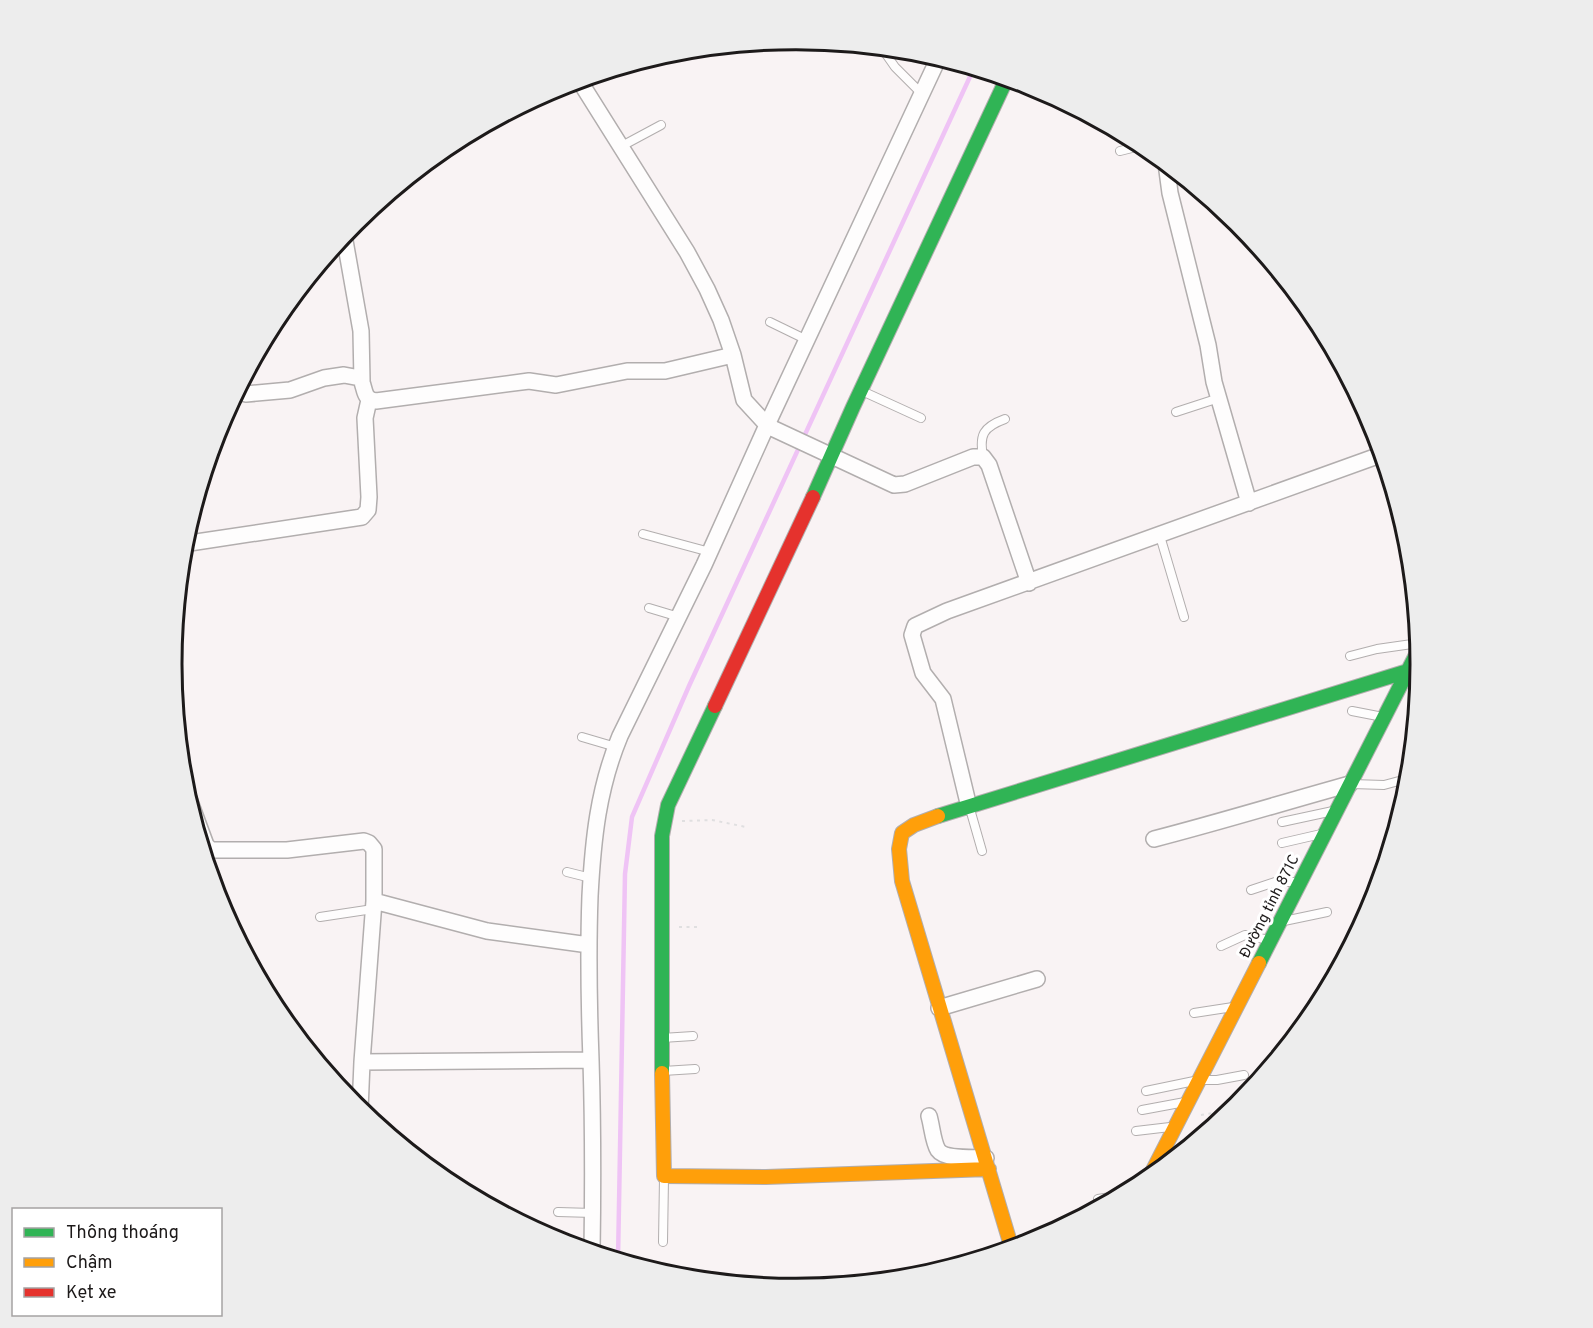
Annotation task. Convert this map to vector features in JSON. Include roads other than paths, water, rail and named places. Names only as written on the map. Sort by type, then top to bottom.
[{"type":"street","points":[[592,1244],[589,945],[592,845],[601,793],[616,747],[771,427],[807,340],[935,65]]},
{"type":"street","points":[[987,1163],[766,1177],[664,1176],[661,1038],[662,836],[671,798],[860,390],[1006,86]]},
{"type":"street","points":[[584,88],[687,252],[707,289],[733,355],[744,400],[771,427],[887,483],[900,485],[974,457],[983,457],[989,465],[1029,583]]},
{"type":"street","points":[[1167,173],[1170,193],[1219,398],[1249,503]]},
{"type":"street","points":[[346,246],[361,331],[362,381],[365,396],[369,400],[376,401],[529,381],[556,385],[627,371],[665,371],[733,355]]},
{"type":"street","points":[[244,394],[290,390],[324,378],[345,375],[357,376],[362,381]]},
{"type":"street","points":[[194,542],[362,517],[368,510],[369,497],[365,418],[369,400]]},
{"type":"street","points":[[969,807],[943,699],[923,673],[912,635],[915,626],[947,611],[1375,457]]},
{"type":"street","name":"Đường tỉnh 871C","points":[[1158,1161],[1411,665]]},
{"type":"street","points":[[1009,1240],[902,881],[900,836],[907,828],[969,807],[1408,671]]},
{"type":"street","points":[[1154,838],[1220,822],[1350,784]]},
{"type":"street","points":[[211,850],[286,850],[364,841],[374,849],[376,856],[374,905],[361,1097]]},
{"type":"street","points":[[374,905],[487,931],[589,945]]},
{"type":"street","points":[[939,1008],[1037,979]]},
{"type":"street","points":[[362,1062],[591,1060]]},
{"type":"street","points":[[930,1116],[938,1149],[944,1155],[987,1163]]},
{"type":"lane","points":[[888,57],[922,94]]},
{"type":"lane","points":[[620,147],[661,125]]},
{"type":"lane","points":[[1120,151],[1131,148]]},
{"type":"lane","points":[[770,322],[807,340]]},
{"type":"lane","points":[[860,390],[921,418]]},
{"type":"lane","points":[[1176,412],[1219,398]]},
{"type":"lane","points":[[983,457],[980,441],[982,434],[994,423],[1005,419]]},
{"type":"lane","points":[[643,534],[710,552]]},
{"type":"lane","points":[[1160,536],[1184,617]]},
{"type":"lane","points":[[649,608],[679,617]]},
{"type":"lane","points":[[1350,656],[1377,649],[1411,646]]},
{"type":"lane","points":[[1352,711],[1384,718]]},
{"type":"lane","points":[[582,737],[616,747]]},
{"type":"lane","points":[[1350,784],[1383,785],[1400,781]]},
{"type":"lane","points":[[969,807],[982,851]]},
{"type":"lane","points":[[1282,822],[1337,810]]},
{"type":"lane","points":[[1282,843],[1325,834]]},
{"type":"lane","points":[[567,872],[591,878]]},
{"type":"lane","points":[[1251,890],[1275,882],[1300,881]]},
{"type":"lane","points":[[320,917],[374,905]]},
{"type":"lane","points":[[1280,922],[1327,912]]},
{"type":"lane","points":[[1221,946],[1245,935],[1270,940]]},
{"type":"lane","points":[[1194,1013],[1237,1006]]},
{"type":"lane","points":[[661,1038],[693,1036]]},
{"type":"lane","points":[[662,1071],[695,1070]]},
{"type":"lane","points":[[1146,1091],[1199,1080],[1217,1080],[1244,1075]]},
{"type":"lane","points":[[1142,1110],[1188,1102]]},
{"type":"lane","points":[[1136,1131],[1178,1122]]},
{"type":"lane","points":[[663,1242],[664,1176]]},
{"type":"lane","points":[[558,1212],[593,1213]]},
{"type":"waterway","points":[[618,1252],[625,874],[632,817],[689,686],[971,75]]}]
